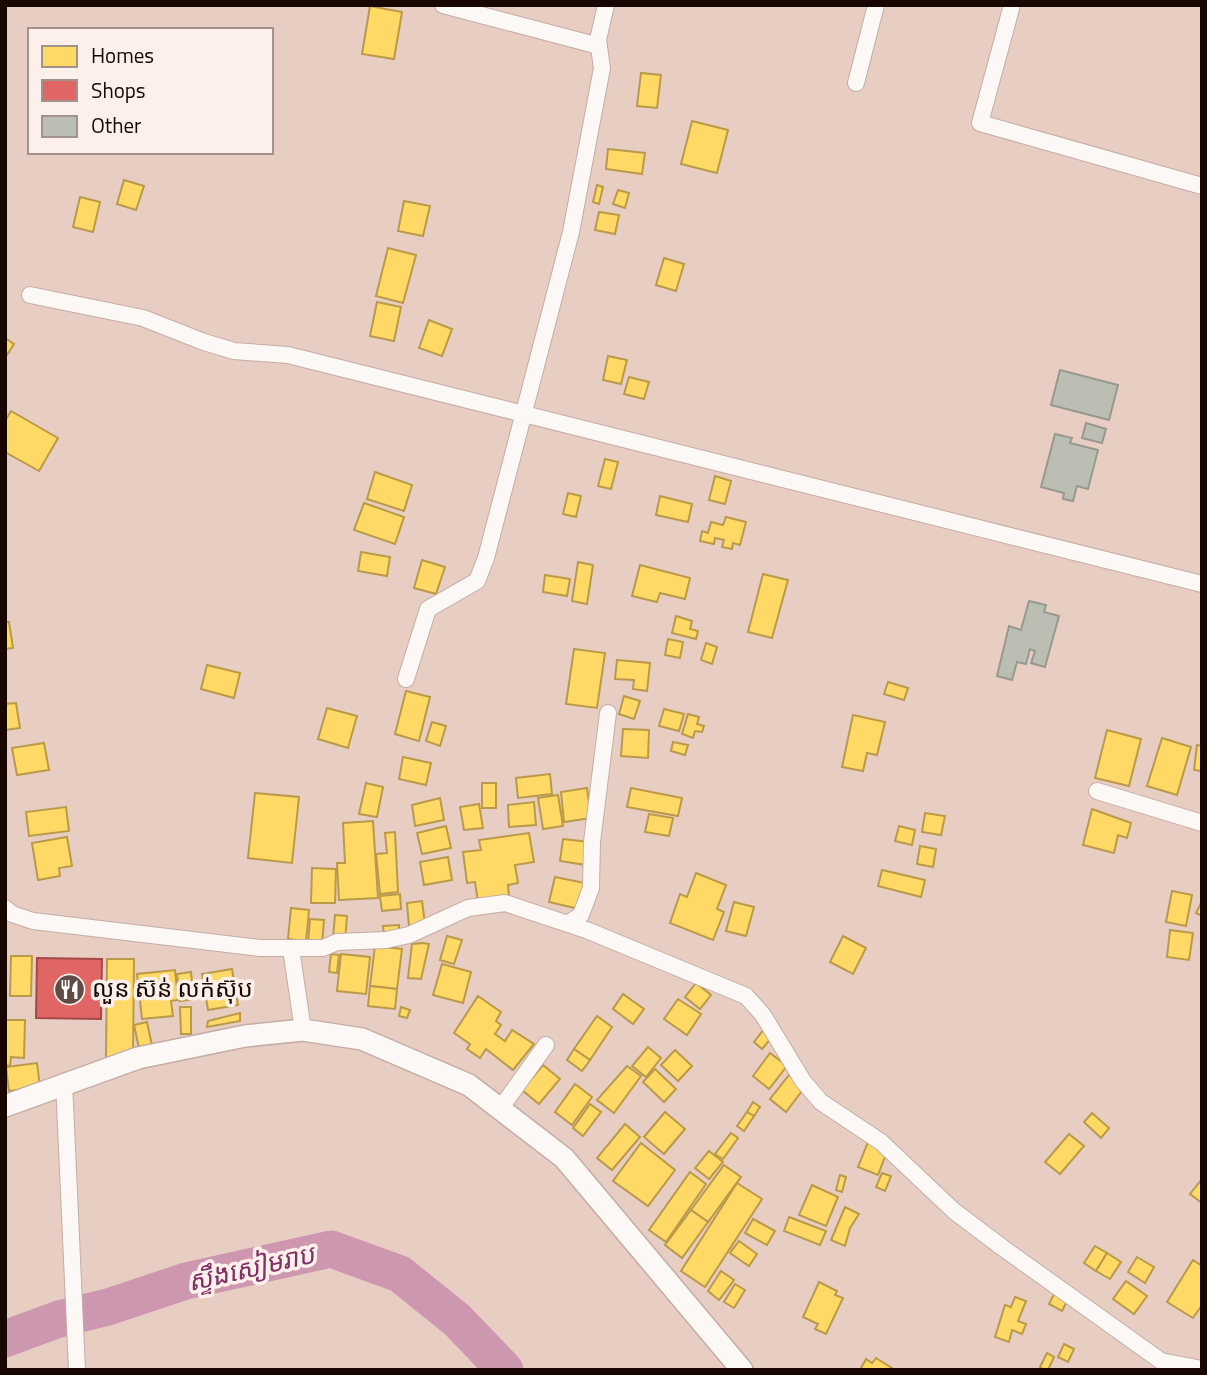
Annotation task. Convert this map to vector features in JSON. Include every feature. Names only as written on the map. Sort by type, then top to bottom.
[{"type":"street","points":[[443,5],[599,46]]},
{"type":"street","points":[[406,679],[428,609],[477,581],[486,558],[571,232],[603,68],[599,46],[606,5]]},
{"type":"street","points":[[856,83],[876,5]]},
{"type":"street","points":[[1012,5],[980,123],[1202,186]]},
{"type":"street","points":[[30,295],[143,318],[234,351],[288,355],[524,417],[657,446],[1202,584]]},
{"type":"street","points":[[569,923],[581,915],[591,888],[592,842],[608,713]]},
{"type":"street","points":[[1097,791],[1202,823]]},
{"type":"street","points":[[5,908],[12,915],[33,921],[260,948],[291,949],[323,948],[337,942],[397,938],[468,908],[505,903],[569,923],[746,996],[763,1014],[803,1081],[821,1102],[881,1142],[954,1211],[1161,1361],[1202,1369]]},
{"type":"street","points":[[291,949],[303,1030]]},
{"type":"street","points":[[5,1106],[64,1082],[138,1058],[258,1034],[303,1030],[362,1039],[412,1058],[469,1085],[564,1158],[742,1370]]},
{"type":"street","points":[[500,1109],[546,1045]]},
{"type":"street","points":[[64,1082],[76,1362]]},
{"type":"building: Homes","points":[[370,6],[402,12],[394,59],[362,54]]},
{"type":"building: Homes","points":[[641,73],[661,75],[657,108],[637,106]]},
{"type":"building: Homes","points":[[692,121],[728,130],[717,173],[681,164]]},
{"type":"building: Homes","points":[[608,149],[645,153],[642,174],[606,169]]},
{"type":"building: Homes","points":[[124,180],[144,186],[136,210],[117,204]]},
{"type":"building: Homes","points":[[597,185],[603,187],[599,204],[593,202]]},
{"type":"building: Homes","points":[[618,190],[629,193],[625,208],[613,204]]},
{"type":"building: Homes","points":[[80,197],[100,202],[93,232],[73,227]]},
{"type":"building: Homes","points":[[404,201],[430,206],[423,236],[398,231]]},
{"type":"building: Homes","points":[[599,212],[619,215],[615,234],[595,230]]},
{"type":"building: Homes","points":[[388,248],[416,255],[403,303],[376,296]]},
{"type":"building: Homes","points":[[664,258],[684,264],[676,291],[656,285]]},
{"type":"building: Homes","points":[[377,302],[401,307],[394,341],[370,336]]},
{"type":"building: Homes","points":[[429,320],[452,329],[442,356],[419,348]]},
{"type":"building: Homes","points":[[5,338],[14,344],[5,358]]},
{"type":"building: Homes","points":[[608,356],[627,360],[621,384],[603,380]]},
{"type":"building: Homes","points":[[629,377],[649,382],[644,399],[624,394]]},
{"type":"building: Homes","points":[[11,411],[58,438],[39,471],[5,452],[5,421]]},
{"type":"building: Homes","points":[[605,459],[618,462],[611,489],[598,486]]},
{"type":"building: Homes","points":[[375,472],[412,485],[404,511],[367,499]]},
{"type":"building: Homes","points":[[715,476],[731,481],[725,504],[709,500]]},
{"type":"building: Homes","points":[[568,493],[581,496],[576,517],[563,514]]},
{"type":"building: Homes","points":[[660,496],[692,504],[688,522],[656,515]]},
{"type":"building: Homes","points":[[364,503],[404,517],[395,544],[354,530]]},
{"type":"building: Homes","points":[[726,517],[746,522],[740,545],[733,543],[732,549],[722,547],[724,540],[715,538],[714,544],[700,541],[702,531],[708,533],[711,522],[723,525]]},
{"type":"building: Homes","points":[[361,552],[390,557],[387,576],[358,571]]},
{"type":"building: Homes","points":[[422,560],[445,567],[436,594],[414,588]]},
{"type":"building: Homes","points":[[578,562],[593,565],[587,604],[572,601]]},
{"type":"building: Homes","points":[[640,565],[690,578],[685,599],[660,593],[657,602],[632,596]]},
{"type":"building: Homes","points":[[763,574],[788,580],[772,638],[748,632]]},
{"type":"building: Homes","points":[[545,575],[570,579],[567,596],[543,592]]},
{"type":"building: Homes","points":[[676,616],[692,621],[690,629],[698,631],[696,639],[672,633]]},
{"type":"building: Homes","points":[[5,622],[9,622],[13,648],[5,649]]},
{"type":"building: Homes","points":[[668,639],[683,642],[680,658],[665,655]]},
{"type":"building: Homes","points":[[706,643],[717,647],[712,664],[701,660]]},
{"type":"building: Homes","points":[[574,649],[605,653],[597,708],[566,704]]},
{"type":"building: Homes","points":[[617,660],[650,663],[647,691],[633,689],[634,680],[615,679]]},
{"type":"building: Homes","points":[[207,665],[240,673],[234,698],[201,689]]},
{"type":"building: Homes","points":[[888,682],[908,688],[904,700],[884,694]]},
{"type":"building: Homes","points":[[406,691],[430,697],[419,741],[395,734]]},
{"type":"building: Homes","points":[[624,696],[640,701],[634,719],[619,714]]},
{"type":"building: Homes","points":[[16,703],[20,728],[5,730],[5,704]]},
{"type":"building: Homes","points":[[327,708],[357,716],[348,748],[318,739]]},
{"type":"building: Homes","points":[[664,709],[684,714],[679,731],[659,726]]},
{"type":"building: Homes","points":[[688,714],[699,717],[697,724],[704,726],[702,732],[695,731],[693,738],[682,734]]},
{"type":"building: Homes","points":[[853,715],[885,722],[877,755],[867,753],[863,771],[842,767]]},
{"type":"building: Homes","points":[[432,722],[446,726],[440,746],[426,741]]},
{"type":"building: Homes","points":[[623,729],[649,730],[648,758],[621,756]]},
{"type":"building: Homes","points":[[1107,730],[1141,739],[1129,786],[1095,778]]},
{"type":"building: Homes","points":[[1162,738],[1191,747],[1177,795],[1147,786]]},
{"type":"building: Homes","points":[[673,742],[688,745],[685,755],[671,751]]},
{"type":"building: Homes","points":[[44,743],[49,770],[17,775],[12,748]]},
{"type":"building: Homes","points":[[1197,745],[1202,746],[1202,771],[1194,770]]},
{"type":"building: Homes","points":[[403,757],[431,763],[426,785],[399,779]]},
{"type":"building: Homes","points":[[550,774],[552,794],[518,798],[516,778]]},
{"type":"building: Homes","points":[[366,783],[383,787],[377,817],[359,814]]},
{"type":"building: Homes","points":[[482,783],[496,783],[496,808],[482,808]]},
{"type":"building: Homes","points":[[587,788],[591,818],[564,822],[561,792]]},
{"type":"building: Homes","points":[[631,788],[682,798],[678,816],[627,807]]},
{"type":"building: Homes","points":[[255,793],[299,797],[292,863],[248,858]]},
{"type":"building: Homes","points":[[558,795],[563,826],[543,829],[538,798]]},
{"type":"building: Homes","points":[[440,798],[444,820],[415,826],[412,805]]},
{"type":"building: Homes","points":[[534,802],[536,825],[509,827],[508,805]]},
{"type":"building: Homes","points":[[479,804],[483,828],[464,830],[460,807]]},
{"type":"building: Homes","points":[[66,807],[69,831],[29,836],[26,812]]},
{"type":"building: Homes","points":[[1092,809],[1131,823],[1127,838],[1118,835],[1114,853],[1083,845]]},
{"type":"building: Homes","points":[[925,813],[945,816],[941,835],[922,832]]},
{"type":"building: Homes","points":[[649,814],[673,818],[669,836],[645,832]]},
{"type":"building: Homes","points":[[373,821],[378,898],[339,900],[337,863],[345,863],[343,823]]},
{"type":"building: Homes","points":[[446,826],[451,848],[422,854],[417,833]]},
{"type":"building: Homes","points":[[899,826],[915,830],[912,845],[895,841]]},
{"type":"building: Homes","points":[[395,832],[398,892],[380,894],[376,854],[387,853],[385,833]]},
{"type":"building: Homes","points":[[529,833],[534,862],[515,865],[518,883],[508,885],[509,897],[478,902],[475,882],[467,883],[463,852],[481,850],[479,840]]},
{"type":"building: Homes","points":[[67,837],[72,866],[59,868],[60,876],[38,880],[32,843]]},
{"type":"building: Homes","points":[[563,839],[589,842],[586,865],[560,861]]},
{"type":"building: Homes","points":[[920,846],[936,849],[933,867],[917,864]]},
{"type":"building: Homes","points":[[448,857],[452,880],[424,885],[420,862]]},
{"type":"building: Homes","points":[[312,868],[336,869],[335,903],[311,903]]},
{"type":"building: Homes","points":[[882,870],[925,880],[921,897],[878,886]]},
{"type":"building: Homes","points":[[696,873],[726,885],[717,909],[724,912],[713,940],[670,923],[680,894],[687,897]]},
{"type":"building: Homes","points":[[555,877],[585,883],[579,909],[549,902]]},
{"type":"building: Homes","points":[[1172,891],[1192,895],[1186,926],[1166,922]]},
{"type":"building: Homes","points":[[400,894],[401,909],[382,911],[380,896]]},
{"type":"building: Homes","points":[[422,901],[425,924],[409,926],[407,903]]},
{"type":"building: Homes","points":[[1202,901],[1202,916],[1196,913]]},
{"type":"building: Homes","points":[[734,902],[754,907],[746,936],[726,931]]},
{"type":"building: Homes","points":[[291,908],[309,910],[306,941],[288,939]]},
{"type":"building: Homes","points":[[335,915],[347,916],[345,941],[333,939]]},
{"type":"building: Homes","points":[[310,919],[324,920],[322,945],[308,944]]},
{"type":"building: Homes","points":[[399,925],[399,934],[384,935],[383,926]]},
{"type":"building: Homes","points":[[1170,930],[1193,933],[1189,960],[1167,957]]},
{"type":"building: Homes","points":[[447,936],[462,940],[454,964],[440,960]]},
{"type":"building: Homes","points":[[843,936],[866,948],[853,974],[830,962]]},
{"type":"building: Homes","points":[[412,944],[429,944],[421,979],[408,978]]},
{"type":"building: Homes","points":[[375,946],[402,949],[397,989],[370,986]]},
{"type":"building: Homes","points":[[331,954],[339,955],[337,973],[329,972]]},
{"type":"building: Homes","points":[[341,954],[370,957],[366,994],[337,991]]},
{"type":"building: Homes","points":[[11,956],[32,956],[31,996],[10,996]]},
{"type":"building: Homes","points":[[107,959],[134,959],[133,1058],[106,1058]]},
{"type":"building: Homes","points":[[442,964],[471,972],[463,1003],[433,995]]},
{"type":"building: Homes","points":[[232,969],[238,1005],[208,1010],[202,974]]},
{"type":"building: Homes","points":[[175,970],[178,1000],[171,1001],[173,1016],[142,1019],[137,974]]},
{"type":"building: Homes","points":[[191,972],[194,999],[180,1001],[177,974]]},
{"type":"building: Homes","points":[[696,983],[711,995],[700,1009],[685,997]]},
{"type":"building: Homes","points":[[370,986],[397,989],[395,1009],[368,1006]]},
{"type":"building: Homes","points":[[623,994],[644,1009],[633,1024],[613,1009]]},
{"type":"building: Homes","points":[[478,996],[501,1012],[496,1021],[501,1025],[495,1034],[505,1041],[512,1030],[534,1044],[513,1070],[486,1049],[480,1058],[467,1049],[470,1044],[454,1033]]},
{"type":"building: Homes","points":[[678,999],[701,1014],[687,1035],[664,1019]]},
{"type":"building: Homes","points":[[180,1007],[191,1007],[191,1034],[181,1034]]},
{"type":"building: Homes","points":[[401,1007],[410,1010],[407,1018],[399,1016]]},
{"type":"building: Homes","points":[[240,1013],[240,1021],[207,1027],[208,1021]]},
{"type":"building: Homes","points":[[597,1016],[612,1027],[590,1060],[574,1049]]},
{"type":"building: Homes","points":[[5,1020],[25,1020],[24,1058],[11,1057],[10,1066],[5,1065]]},
{"type":"building: Homes","points":[[147,1022],[153,1050],[140,1053],[134,1025]]},
{"type":"building: Homes","points":[[764,1029],[773,1036],[762,1049],[754,1042]]},
{"type":"building: Homes","points":[[648,1047],[661,1058],[646,1077],[632,1066]]},
{"type":"building: Homes","points":[[574,1049],[590,1060],[582,1071],[567,1060]]},
{"type":"building: Homes","points":[[675,1050],[692,1066],[678,1081],[661,1065]]},
{"type":"building: Homes","points":[[770,1053],[787,1066],[769,1089],[753,1076]]},
{"type":"building: Homes","points":[[37,1063],[40,1087],[9,1091],[6,1067]]},
{"type":"building: Homes","points":[[543,1065],[560,1079],[539,1104],[522,1090]]},
{"type":"building: Homes","points":[[627,1066],[641,1076],[614,1113],[597,1100]]},
{"type":"building: Homes","points":[[655,1069],[676,1089],[664,1102],[643,1082]]},
{"type":"building: Homes","points":[[789,1075],[805,1087],[786,1112],[770,1099]]},
{"type":"building: Homes","points":[[575,1084],[592,1097],[572,1125],[555,1112]]},
{"type":"building: Homes","points":[[753,1102],[760,1107],[754,1116],[747,1112]]},
{"type":"building: Homes","points":[[590,1104],[601,1112],[583,1136],[573,1128]]},
{"type":"building: Homes","points":[[665,1112],[685,1129],[664,1154],[644,1137]]},
{"type":"building: Homes","points":[[747,1112],[754,1116],[744,1131],[737,1126]]},
{"type":"building: Homes","points":[[1092,1113],[1109,1128],[1101,1138],[1084,1122]]},
{"type":"building: Homes","points":[[625,1124],[640,1137],[612,1170],[597,1158]]},
{"type":"building: Homes","points":[[731,1133],[738,1138],[723,1159],[715,1154]]},
{"type":"building: Homes","points":[[1069,1134],[1084,1146],[1060,1174],[1045,1162]]},
{"type":"building: Homes","points":[[868,1142],[888,1149],[878,1175],[858,1167]]},
{"type":"building: Homes","points":[[641,1143],[675,1170],[648,1206],[613,1181]]},
{"type":"building: Homes","points":[[709,1151],[723,1162],[709,1179],[695,1168]]},
{"type":"building: Homes","points":[[724,1165],[741,1177],[708,1222],[691,1210]]},
{"type":"building: Homes","points":[[690,1172],[706,1184],[666,1242],[649,1230]]},
{"type":"building: Homes","points":[[882,1173],[891,1176],[885,1191],[876,1187]]},
{"type":"building: Homes","points":[[840,1175],[846,1177],[842,1192],[836,1190]]},
{"type":"building: Homes","points":[[1202,1179],[1202,1203],[1190,1194]]},
{"type":"building: Homes","points":[[737,1183],[762,1199],[705,1287],[681,1271]]},
{"type":"building: Homes","points":[[812,1185],[838,1197],[826,1226],[799,1215]]},
{"type":"building: Homes","points":[[845,1207],[859,1214],[850,1228],[845,1246],[831,1240]]},
{"type":"building: Homes","points":[[691,1210],[708,1222],[682,1258],[665,1245]]},
{"type":"building: Homes","points":[[789,1217],[826,1231],[820,1245],[784,1231]]},
{"type":"building: Homes","points":[[753,1219],[775,1231],[767,1245],[745,1233]]},
{"type":"building: Homes","points":[[739,1241],[757,1254],[749,1266],[730,1253]]},
{"type":"building: Homes","points":[[1095,1246],[1107,1253],[1096,1271],[1084,1263]]},
{"type":"building: Homes","points":[[1107,1253],[1121,1262],[1110,1279],[1096,1271]]},
{"type":"building: Homes","points":[[1137,1257],[1154,1267],[1145,1283],[1128,1272]]},
{"type":"building: Homes","points":[[1193,1260],[1202,1266],[1202,1305],[1193,1318],[1167,1302]]},
{"type":"building: Homes","points":[[721,1271],[734,1280],[719,1300],[708,1291]]},
{"type":"building: Homes","points":[[1126,1281],[1147,1296],[1134,1314],[1113,1299]]},
{"type":"building: Homes","points":[[819,1282],[837,1291],[835,1295],[843,1298],[826,1334],[815,1329],[818,1324],[803,1317]]},
{"type":"building: Homes","points":[[735,1284],[745,1290],[734,1308],[724,1302]]},
{"type":"building: Homes","points":[[1055,1292],[1068,1299],[1062,1311],[1049,1304]]},
{"type":"building: Homes","points":[[1015,1297],[1026,1301],[1018,1321],[1026,1324],[1022,1334],[1012,1330],[1009,1342],[995,1337],[1005,1305],[1011,1307]]},
{"type":"building: Homes","points":[[1064,1344],[1074,1349],[1068,1362],[1058,1357]]},
{"type":"building: Homes","points":[[1047,1353],[1054,1357],[1048,1370],[1044,1370],[1040,1367]]},
{"type":"building: Homes","points":[[876,1358],[895,1370],[860,1370],[866,1359],[872,1363]]},
{"type":"building: Shops","name":"លួន ស៊ន់ លក់ស៊ុប","points":[[37,958],[102,959],[101,1019],[36,1018]]},
{"type":"building: Other","points":[[1060,370],[1118,385],[1109,420],[1051,405]]},
{"type":"building: Other","points":[[1086,423],[1106,429],[1102,443],[1082,438]]},
{"type":"building: Other","points":[[1055,434],[1072,438],[1070,443],[1098,450],[1088,489],[1077,486],[1073,501],[1063,499],[1064,493],[1041,487]]},
{"type":"building: Other","points":[[1029,601],[1046,605],[1044,612],[1059,616],[1045,667],[1031,663],[1035,651],[1030,649],[1026,664],[1017,662],[1012,680],[997,676],[1009,626],[1021,630]]},
{"type":"waterway","name":"ស្ទឹងសៀមរាប","points":[[5,1339],[59,1319],[108,1307],[186,1281],[331,1249],[400,1274],[457,1320],[505,1370]]},
{"type":"place","name":"លួន ស៊ន់ លក់ស៊ុប","points":[[69,989]]}]
